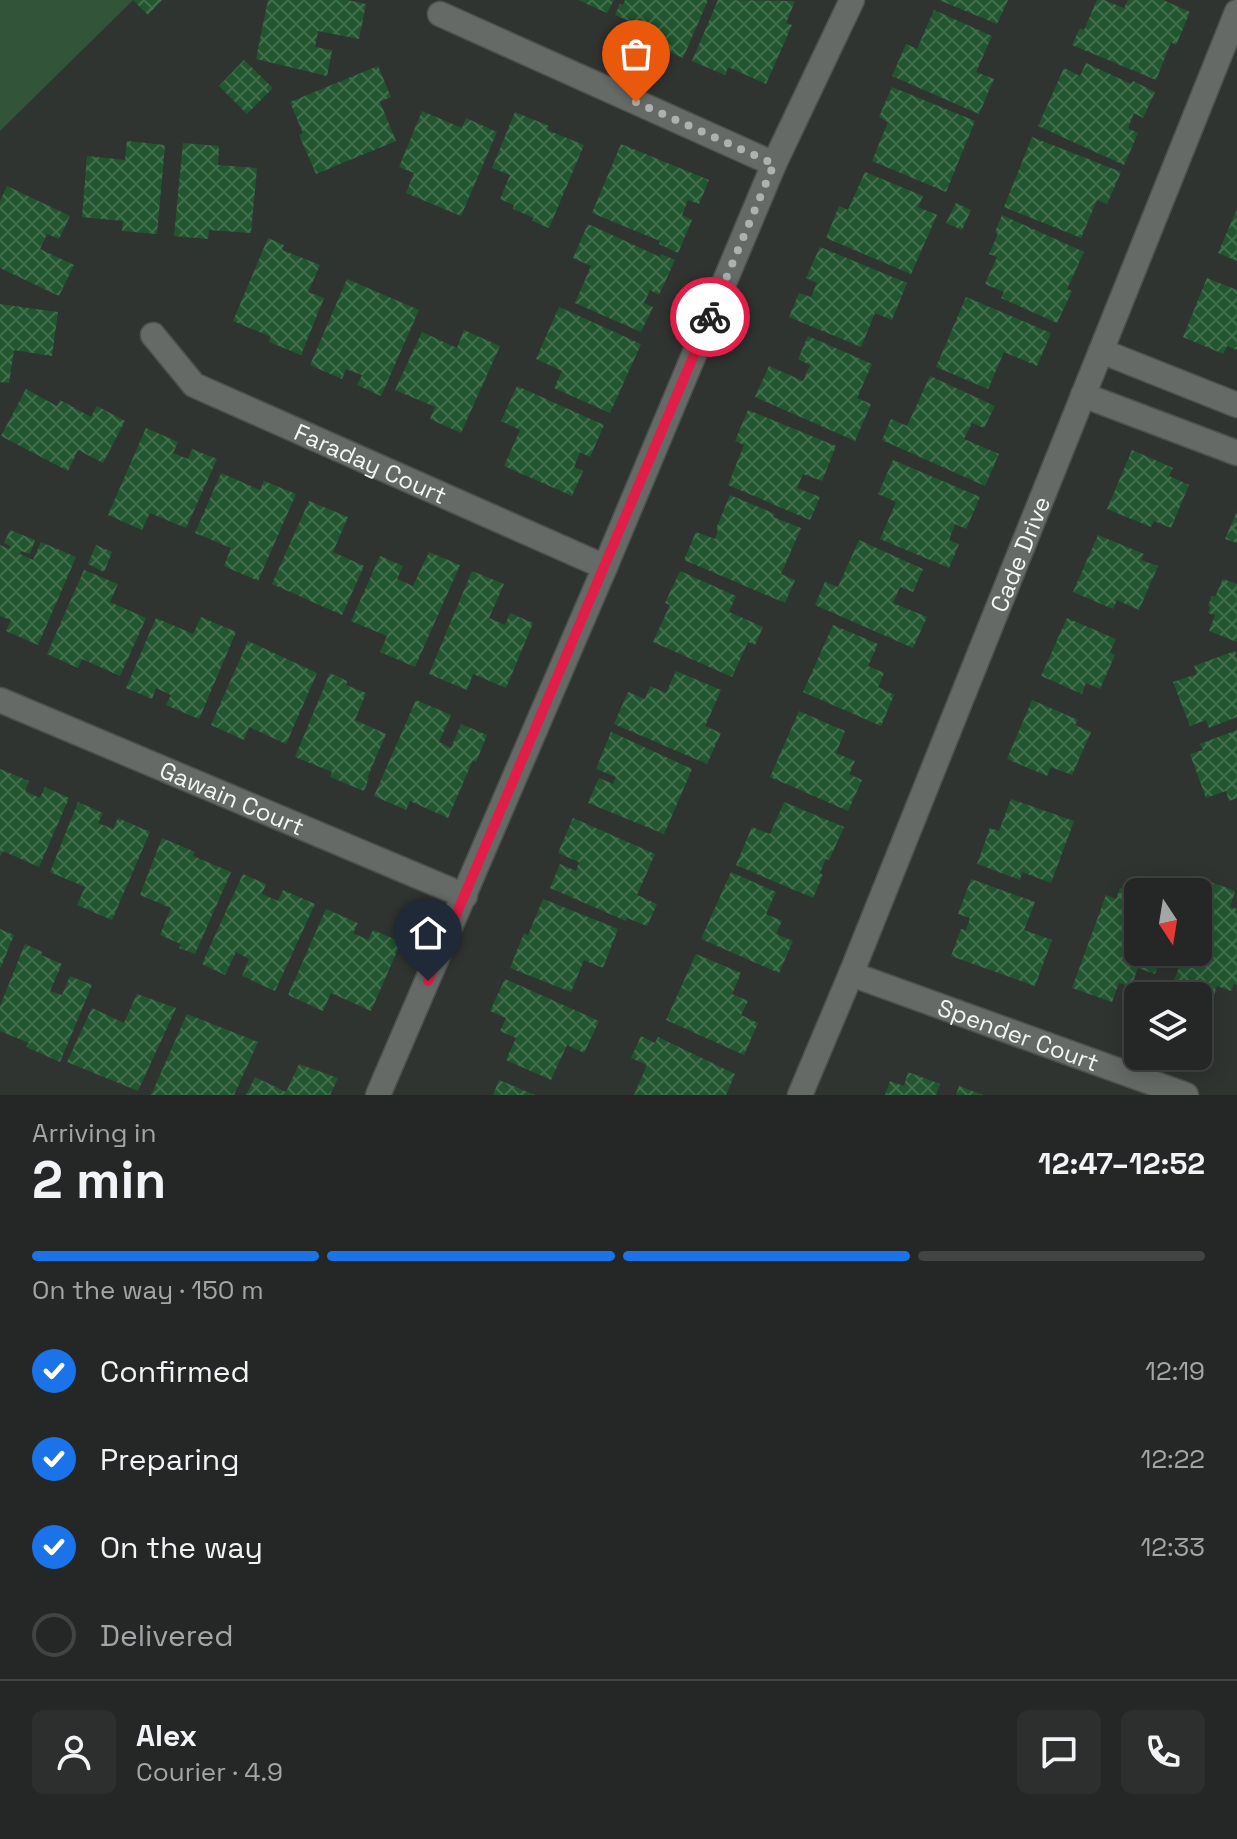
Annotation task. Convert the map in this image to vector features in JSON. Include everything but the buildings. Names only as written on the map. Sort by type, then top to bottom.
[{"type":"street","points":[[378,1095],[774,164],[852,0]]},
{"type":"street","name":"Cade Drive","points":[[800,1095],[1237,12]]},
{"type":"street","points":[[440,14],[774,164]]},
{"type":"street","name":"Faraday Court","points":[[153,335],[194,385],[605,567]]},
{"type":"street","points":[[1101,351],[1237,405]]},
{"type":"street","points":[[1083,395],[1237,453]]},
{"type":"street","name":"Gawain Court","points":[[0,700],[465,896]]},
{"type":"street","name":"Spender Court","points":[[851,974],[1186,1095]]},
{"type":"green space","points":[[0,0],[133,0],[0,131]]},
{"type":"way so far","points":[[636,102],[774,164],[710,317]]},
{"type":"route","points":[[428,981],[710,317]]}]
